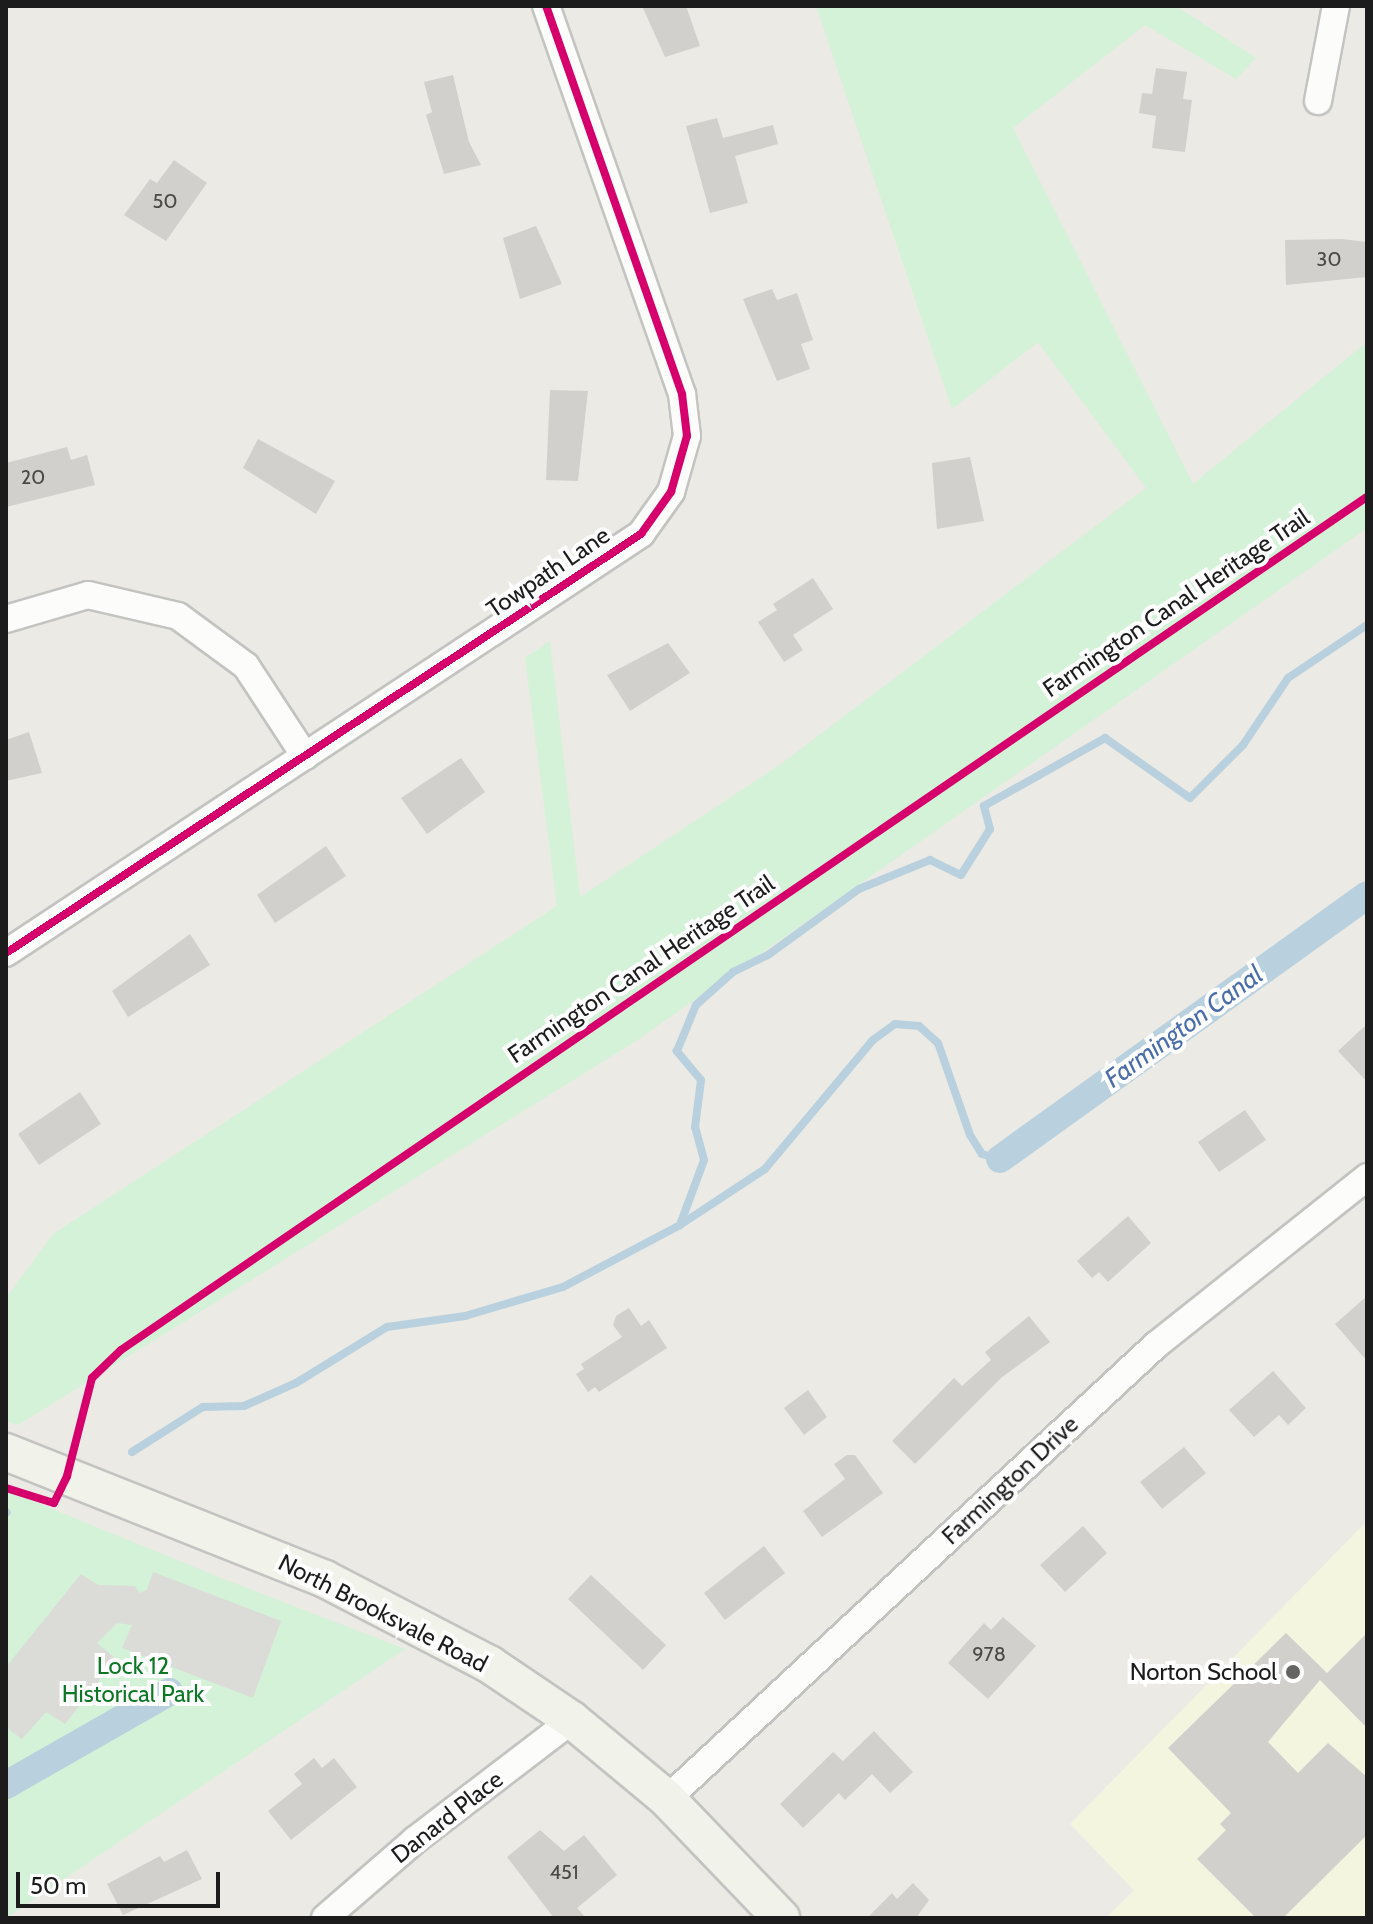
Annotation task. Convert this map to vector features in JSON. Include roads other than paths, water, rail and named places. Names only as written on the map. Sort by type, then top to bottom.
[{"type":"main road","name":"North Brooksvale Road","points":[[6,1452],[325,1579],[489,1664],[572,1720],[667,1799],[781,1918]]},
{"type":"street","name":"Towpath Lane","points":[[6,953],[641,534],[671,492],[687,436],[682,394],[546,6]]},
{"type":"street","points":[[1318,101],[1336,6]]},
{"type":"street","points":[[6,619],[88,595],[178,616],[246,666],[305,756]]},
{"type":"street","name":"Farmington Drive","points":[[667,1799],[1156,1345],[1367,1177]]},
{"type":"street","name":"Danard Place","points":[[325,1918],[415,1840],[572,1720]]},
{"type":"waterway","points":[[680,1225],[704,1160],[695,1127],[701,1080],[677,1051],[696,1005],[733,972],[768,955],[859,889],[930,860],[961,875],[990,829],[984,806],[1105,738],[1190,798],[1243,745],[1288,678],[1367,625]]},
{"type":"waterway","name":"Farmington Canal","points":[[1000,1159],[1367,895]]},
{"type":"waterway","points":[[132,1452],[203,1407],[244,1406],[296,1383],[387,1327],[465,1316],[563,1287],[680,1225],[765,1169],[873,1040],[895,1024],[919,1026],[938,1043],[970,1135],[982,1154],[1000,1159]]},
{"type":"waterway","name":"Farmington Canal","points":[[6,1785],[169,1692]]},
{"type":"place","name":"Norton School","points":[[1293,1672]]},
{"type":"park label","name":"Lock 12 Historical Park","points":[[133,1680]]}]
